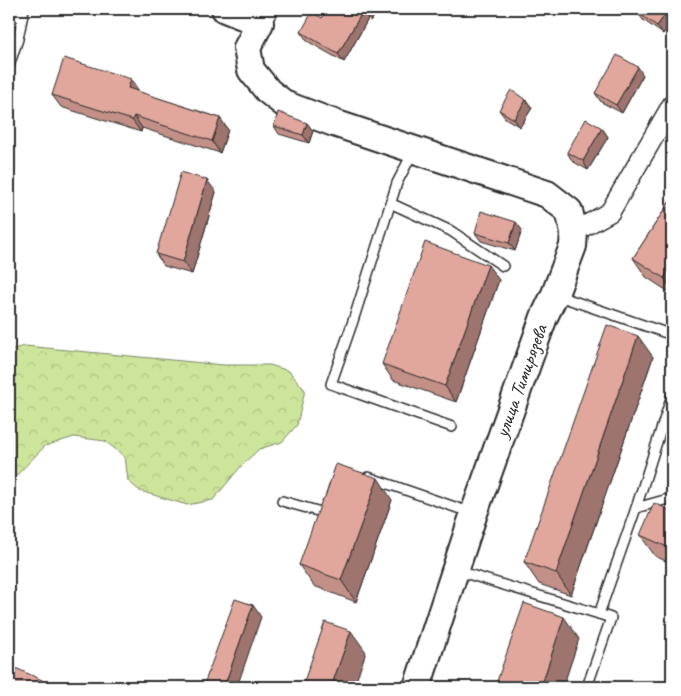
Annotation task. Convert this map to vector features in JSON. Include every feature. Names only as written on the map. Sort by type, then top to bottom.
[{"type":"street","points":[[225,9],[264,16],[247,48],[251,70],[268,91],[286,105],[547,194],[569,211],[574,232],[610,212],[672,105]]},
{"type":"street","name":"улица Тимирязева","points":[[417,687],[474,513],[544,317],[556,294],[573,246],[574,232]]},
{"type":"lane","points":[[9,13],[23,13],[18,38],[9,66]]},
{"type":"lane","points":[[414,150],[397,182],[353,321],[330,384],[452,427]]},
{"type":"lane","points":[[390,203],[451,231],[504,266]]},
{"type":"lane","points":[[556,294],[672,335]]},
{"type":"lane","points":[[599,614],[636,508],[672,395]]},
{"type":"lane","points":[[360,474],[474,513]]},
{"type":"lane","points":[[636,508],[668,499],[672,500]]},
{"type":"lane","points":[[282,502],[334,516],[337,506]]},
{"type":"lane","points":[[456,570],[611,618],[587,687]]},
{"type":"green space","points":[[25,346],[224,365],[270,365],[289,371],[305,390],[297,425],[282,442],[259,449],[242,465],[213,500],[187,505],[140,491],[128,481],[125,457],[105,441],[74,437],[45,446],[9,483],[9,350]]},
{"type":"building","points":[[328,9],[368,9],[365,13],[363,11],[338,54],[301,32],[312,12],[322,18]]},
{"type":"building","points":[[639,9],[662,9],[667,12],[657,26],[637,12]]},
{"type":"building","points":[[617,55],[638,67],[616,105],[595,93]]},
{"type":"building","points":[[64,58],[131,79],[128,88],[220,118],[212,141],[134,116],[132,120],[52,95]]},
{"type":"building","points":[[511,90],[526,100],[514,119],[499,110]]},
{"type":"building","points":[[278,112],[307,123],[303,135],[274,126]]},
{"type":"building","points":[[586,119],[602,128],[583,161],[567,152]]},
{"type":"building","points":[[181,172],[207,180],[183,262],[156,254]]},
{"type":"building","points":[[672,198],[672,266],[664,278],[633,258]]},
{"type":"building","points":[[481,211],[516,222],[509,243],[475,233]]},
{"type":"building","points":[[425,242],[488,265],[445,386],[382,364]]},
{"type":"building","points":[[607,325],[638,336],[556,573],[524,562]]},
{"type":"building","points":[[336,464],[378,478],[341,580],[299,565]]},
{"type":"building","points":[[654,503],[672,511],[672,549],[640,535]]},
{"type":"building","points":[[235,599],[253,605],[224,687],[203,687]]},
{"type":"building","points":[[524,603],[564,617],[541,687],[495,687]]},
{"type":"building","points":[[325,622],[351,631],[331,687],[302,687]]},
{"type":"building","points":[[9,665],[42,680],[38,687],[9,687]]}]
